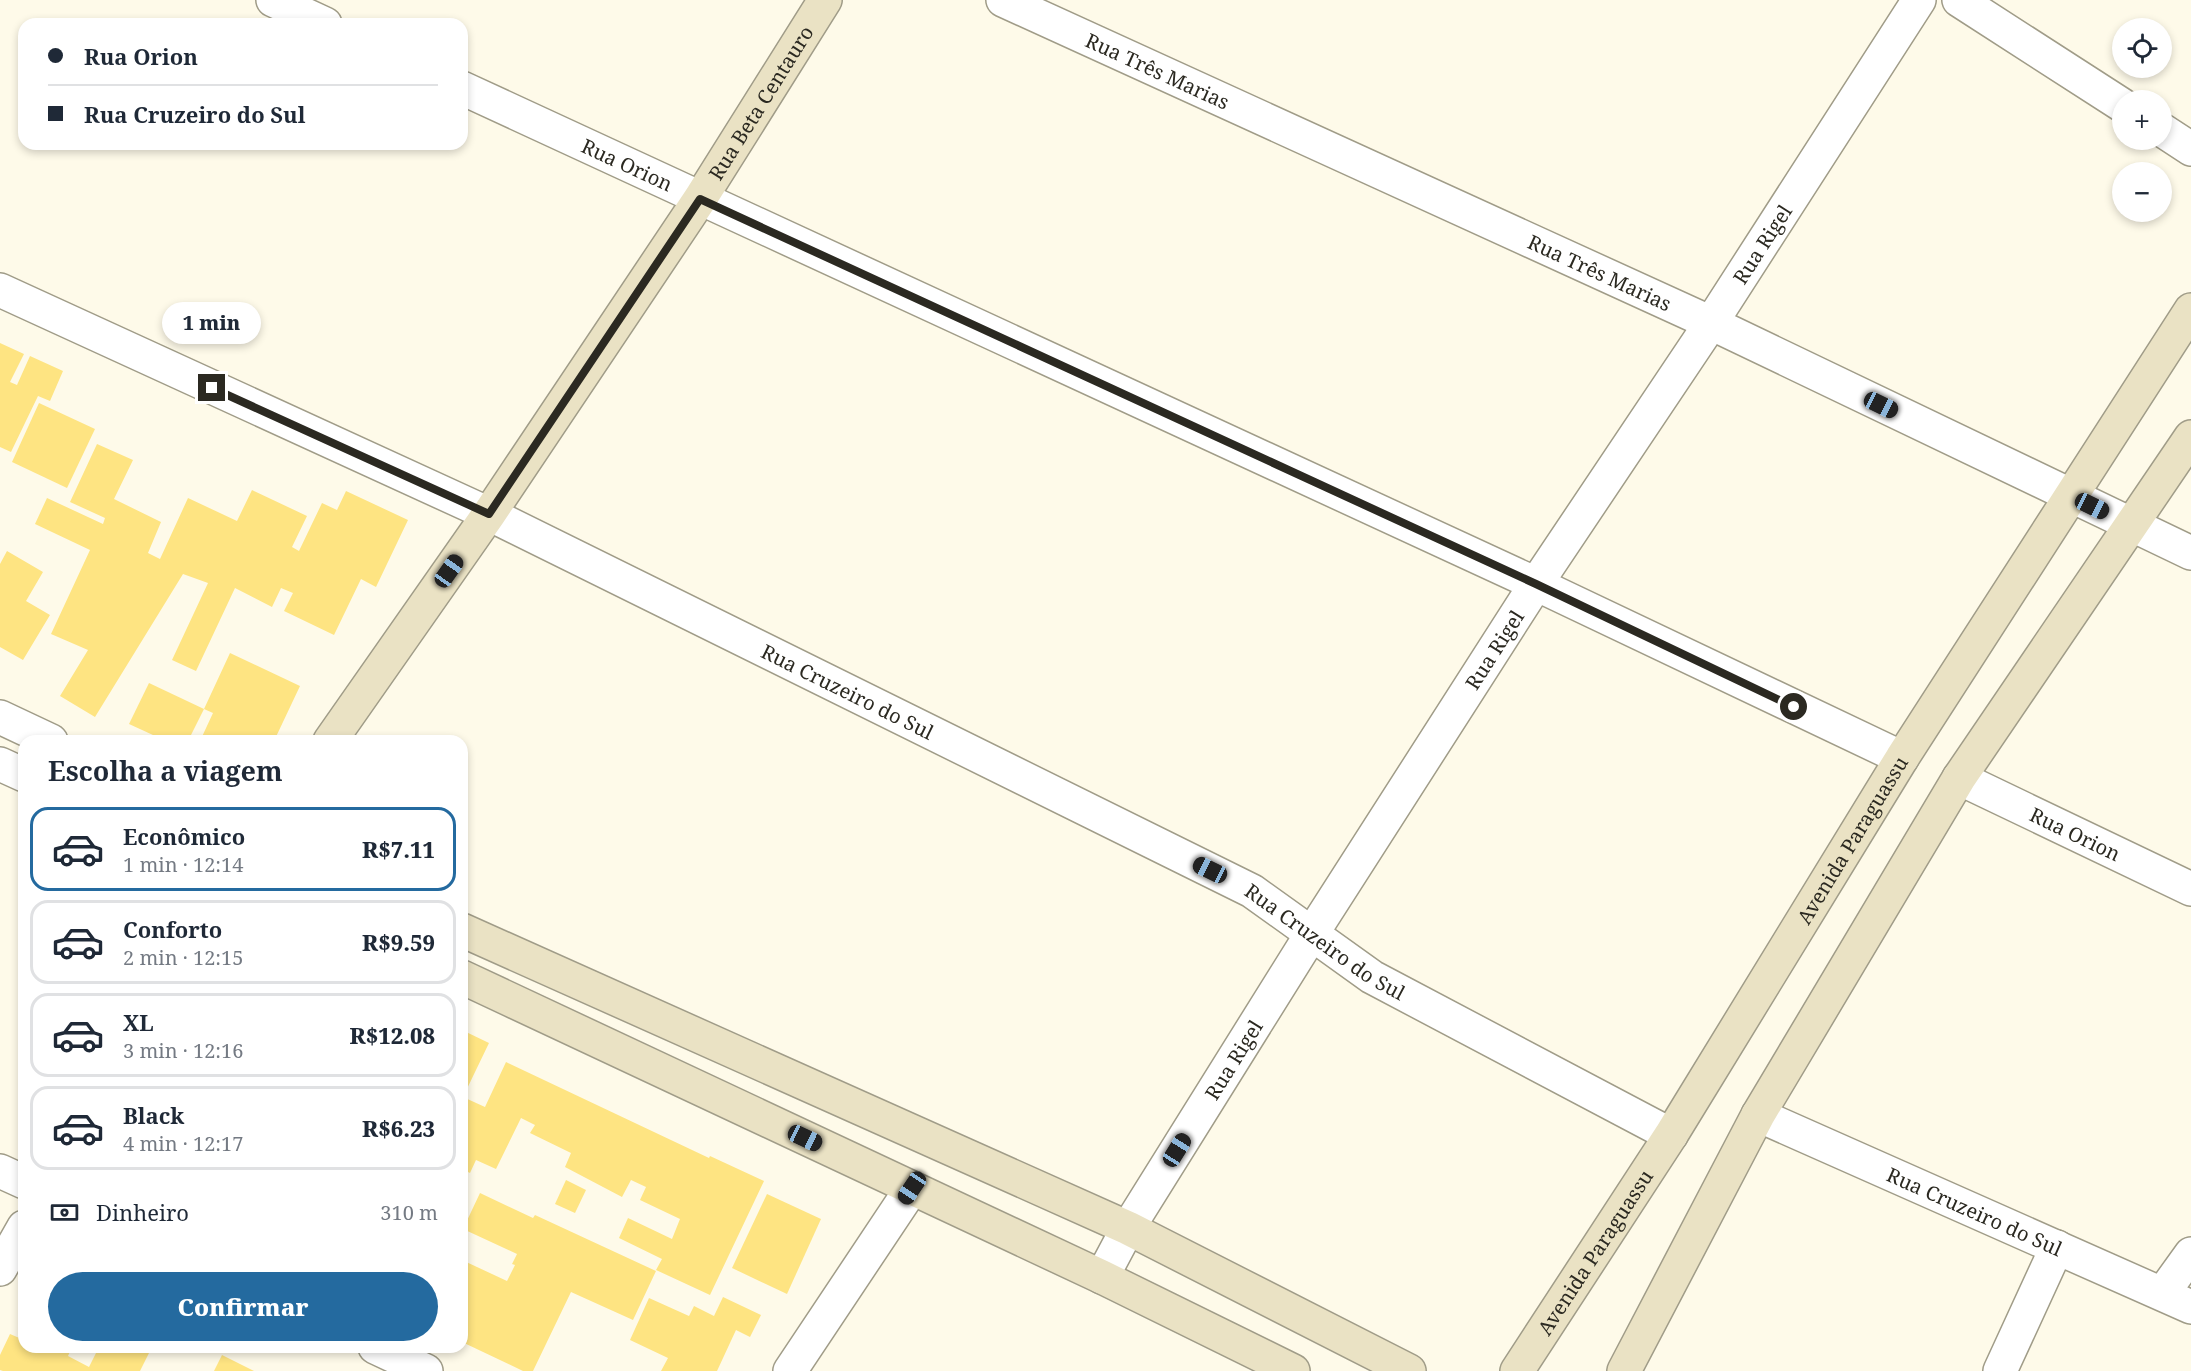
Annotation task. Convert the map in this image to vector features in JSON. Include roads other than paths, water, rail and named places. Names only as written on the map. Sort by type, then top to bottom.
[{"type":"street","points":[[273,0],[312,18]]},
{"type":"street","name":"Rua Beta Centauro","points":[[334,735],[489,514],[700,199],[825,0]]},
{"type":"street","name":"Rua Três Marias","points":[[1003,0],[1711,323],[2191,553]]},
{"type":"street","name":"Rua Rigel","points":[[1102,1277],[1128,1228],[1311,935],[1536,584],[1711,323],[1919,0]]},
{"type":"street","points":[[1959,0],[2112,99]]},
{"type":"street","name":"Rua Orion","points":[[468,91],[1536,584],[1902,758]]},
{"type":"street","points":[[2172,137],[2191,149]]},
{"type":"street","name":"Rua Cruzeiro do Sul","points":[[0,290],[489,514],[1252,891],[1372,977],[1671,1135]]},
{"type":"street","name":"Avenida Paraguassu","points":[[1517,1371],[1671,1135],[1902,758],[2191,310]]},
{"type":"street","points":[[1624,1371],[1758,1115],[1959,778],[2191,437]]},
{"type":"street","points":[[0,717],[38,735]]},
{"type":"street","points":[[0,764],[18,772]]},
{"type":"street","name":"Rua Orion","points":[[1959,778],[2191,889]]},
{"type":"street","points":[[468,933],[1128,1228],[1409,1371]]},
{"type":"street","points":[[468,980],[1102,1277],[1293,1371]]},
{"type":"street","name":"Rua Cruzeiro do Sul","points":[[1758,1115],[2177,1300]]},
{"type":"street","points":[[0,1171],[18,1179]]},
{"type":"street","points":[[790,1371],[912,1188]]},
{"type":"street","points":[[0,1269],[18,1238]]},
{"type":"street","points":[[2000,1371],[2057,1247]]},
{"type":"street","points":[[2177,1300],[2191,1254]]},
{"type":"street","points":[[388,1353],[426,1371]]}]
